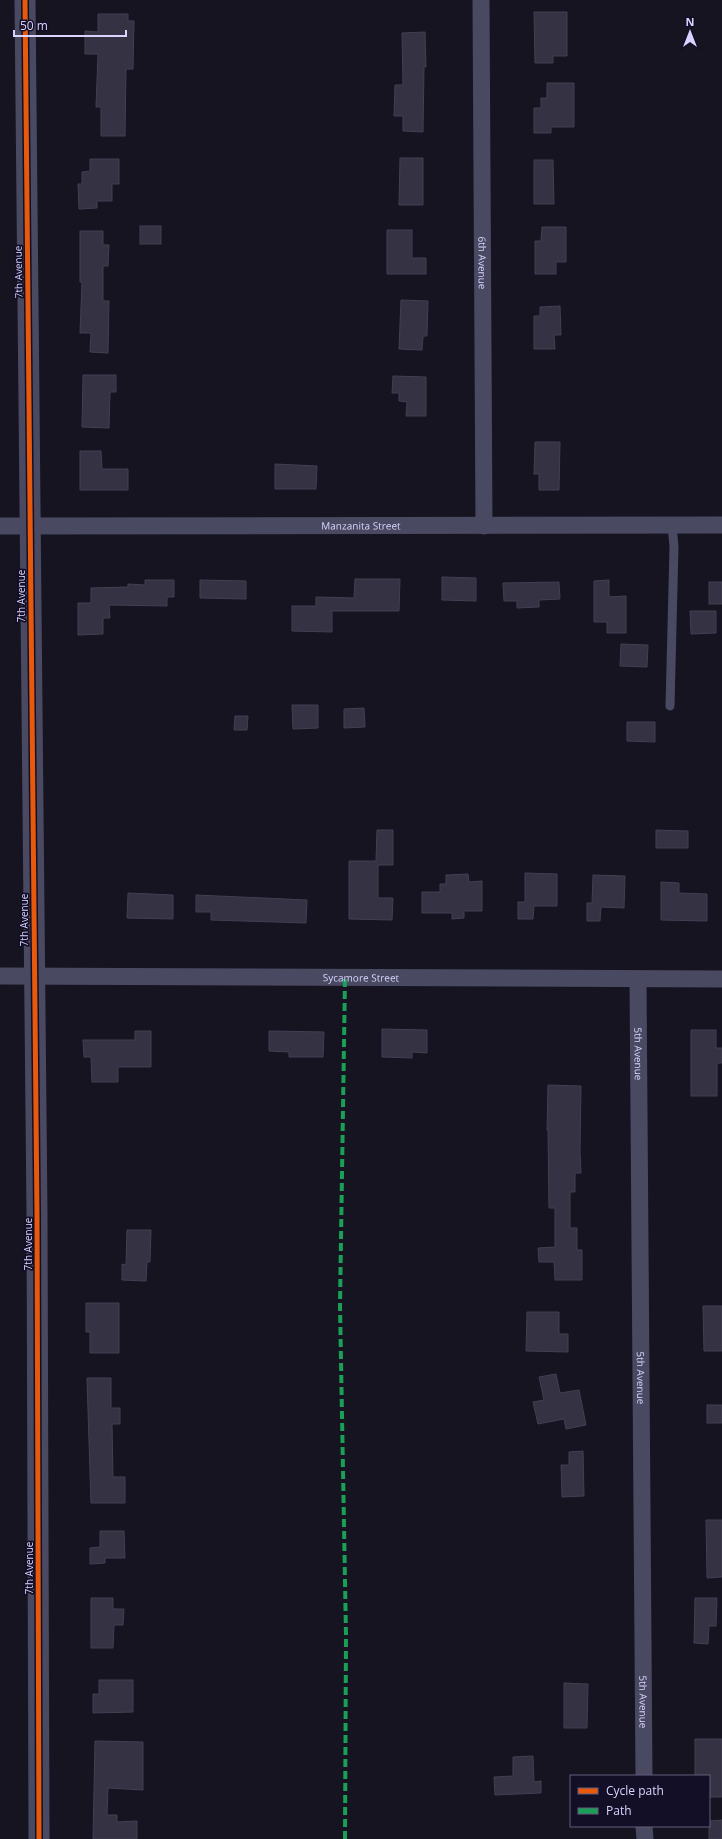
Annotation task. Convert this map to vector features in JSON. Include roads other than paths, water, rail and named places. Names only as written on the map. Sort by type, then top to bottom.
[{"type":"street","name":"7th Avenue","points":[[25,0],[33,976],[37,1214],[39,1839]]},
{"type":"street","name":"6th Avenue","points":[[480,0],[484,526]]},
{"type":"street","name":"Manzanita Street","points":[[0,526],[722,525]]},
{"type":"street","name":"Sycamore Street","points":[[0,976],[638,980],[722,979]]},
{"type":"street","name":"5th Avenue","points":[[638,980],[644,1775]]},
{"type":"street","points":[[644,1827],[644,1839]]},
{"type":"lane","points":[[670,706],[674,547],[672,526]]}]
